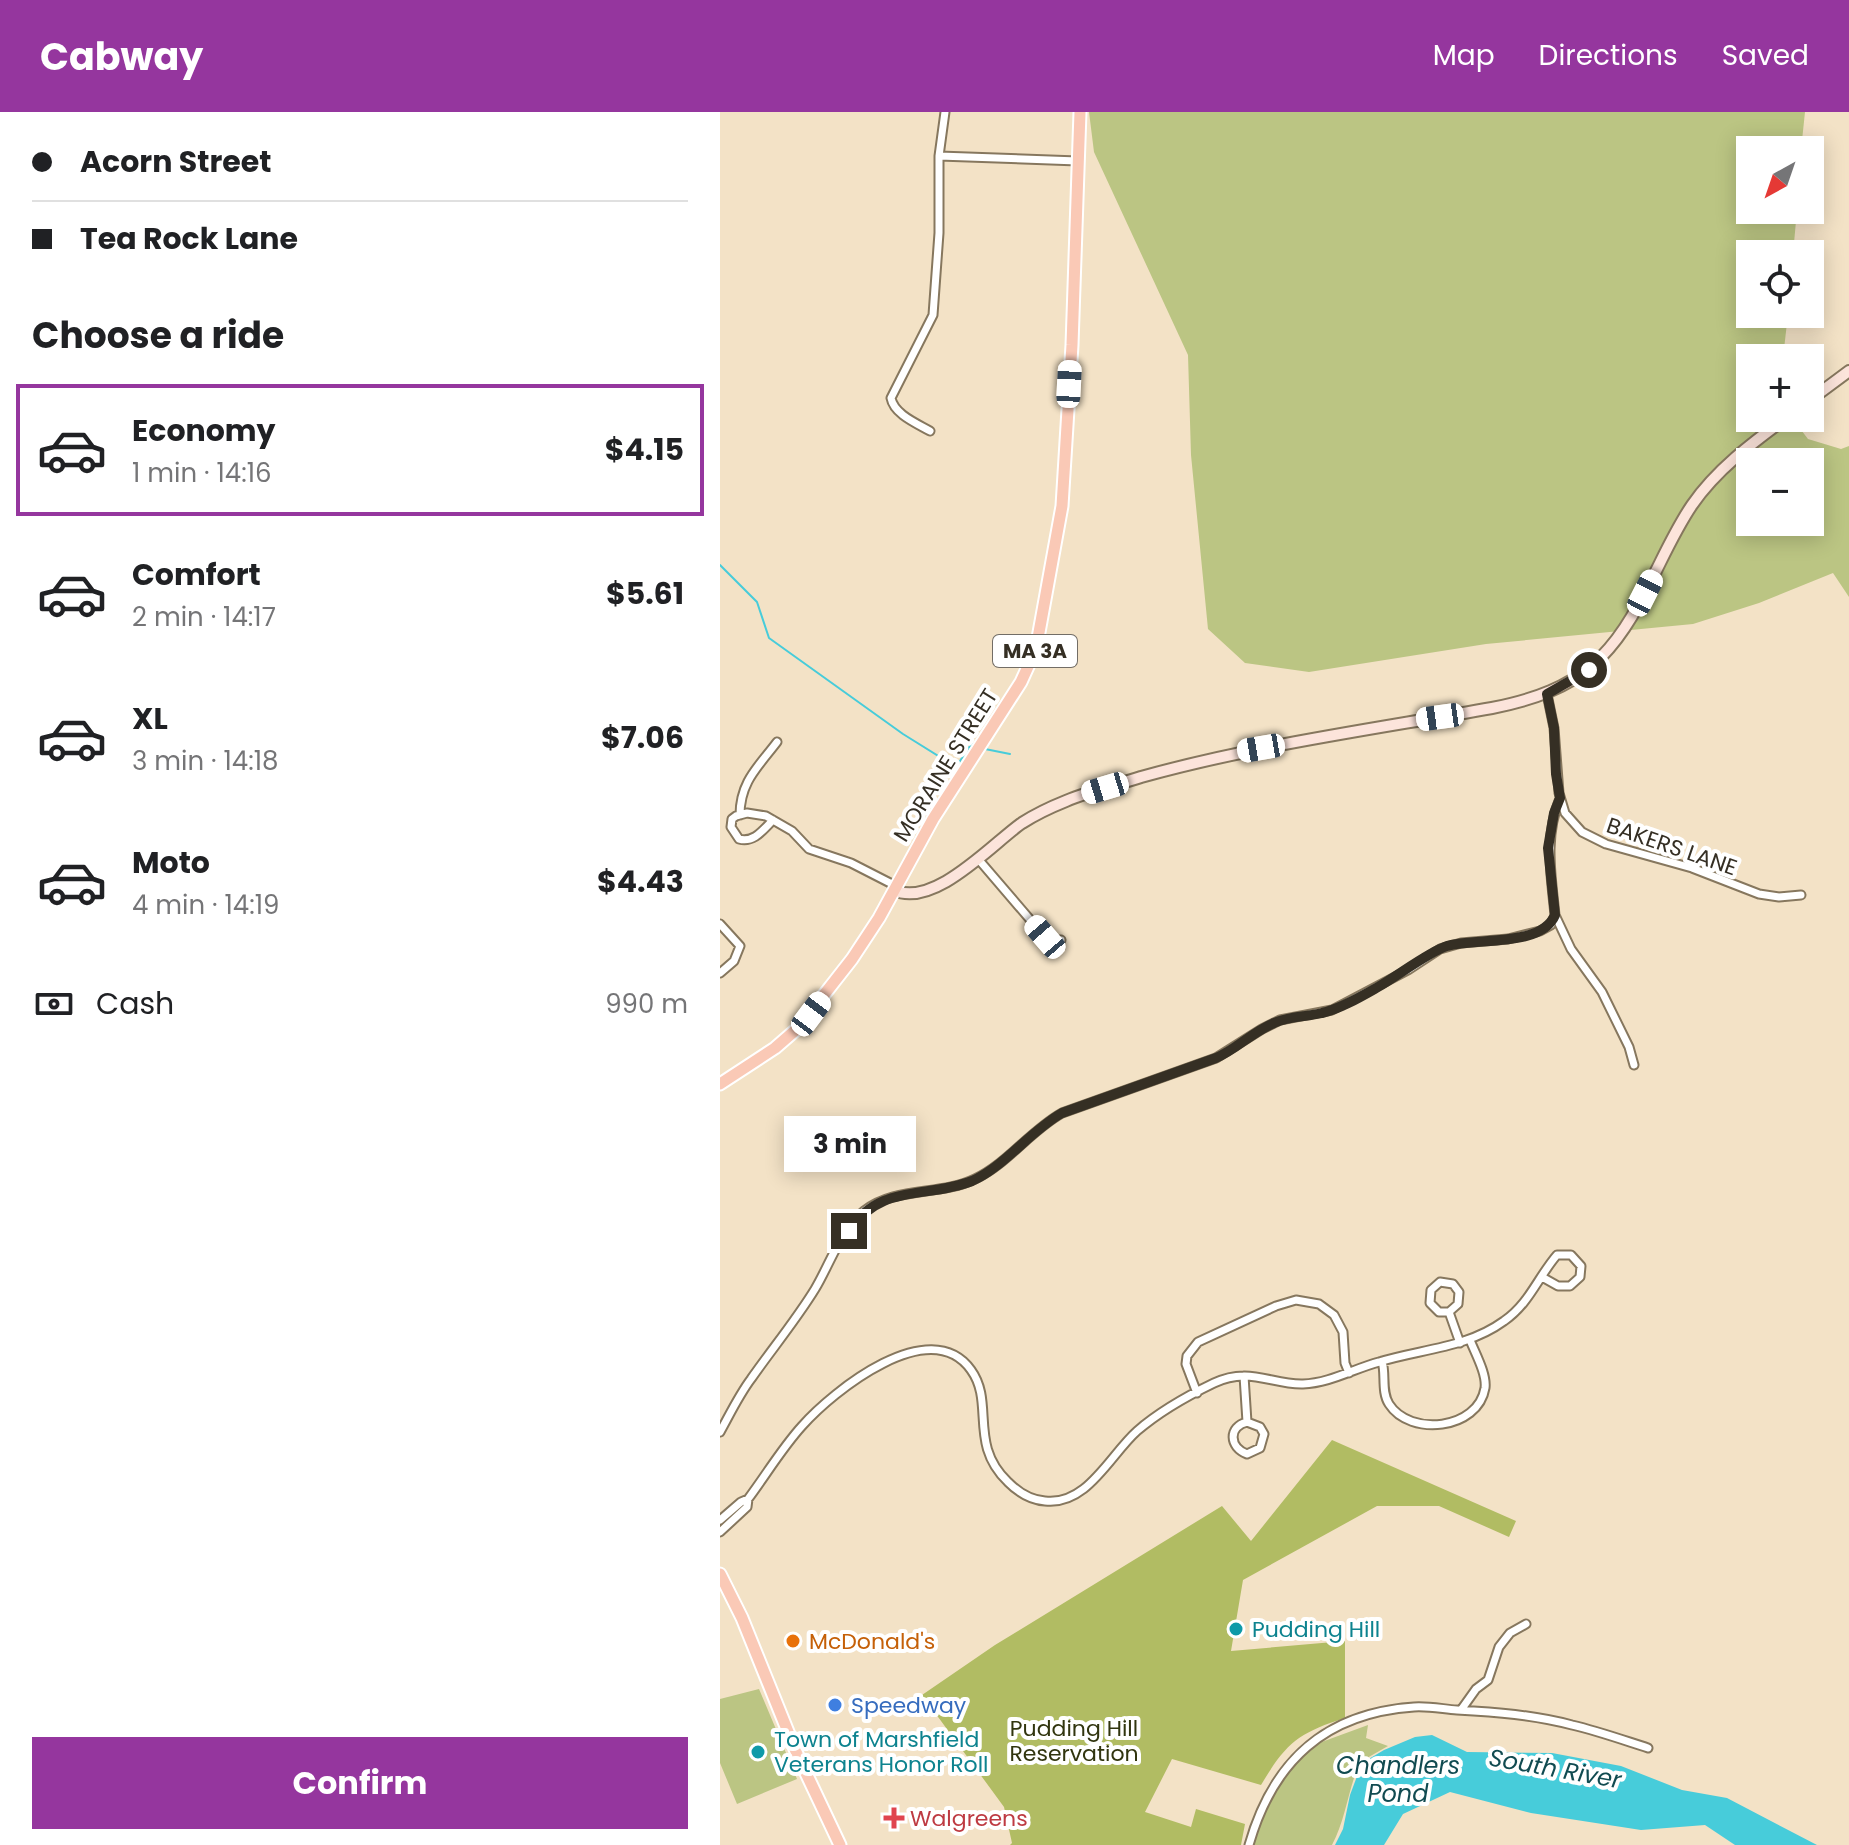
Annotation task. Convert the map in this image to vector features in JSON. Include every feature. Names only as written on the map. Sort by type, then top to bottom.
[{"type":"main road","name":"MORAINE STREET","points":[[720,1084],[775,1048],[805,1021],[873,929],[933,819],[1021,682],[1036,649],[1062,506],[1072,345],[1080,112]]},
{"type":"main road","points":[[1824,390],[1849,371]]},
{"type":"main road","points":[[895,888],[907,894],[918,893],[958,874],[1034,816],[1064,801],[1105,788],[1238,752],[1484,710],[1547,694],[1580,676],[1605,654],[1637,607],[1676,530],[1702,492],[1768,432]]},
{"type":"main road","points":[[720,1574],[748,1630],[797,1754],[839,1845]]},
{"type":"street","points":[[930,431],[891,403],[893,392],[933,315],[939,233],[939,156],[945,112]]},
{"type":"street","points":[[939,156],[1078,161]]},
{"type":"street","name":"BAKERS LANE","points":[[1547,694],[1554,728],[1560,798],[1571,821],[1597,841],[1692,868],[1759,894],[1779,897],[1801,895]]},
{"type":"street","points":[[740,815],[745,784],[777,742]]},
{"type":"street","points":[[1560,798],[1548,848],[1555,915],[1571,949],[1602,992],[1629,1047],[1634,1065]]},
{"type":"street","points":[[773,820],[753,839],[745,841],[739,839],[731,827],[732,819],[756,813],[773,820],[792,831],[809,849],[851,863],[895,888]]},
{"type":"street","points":[[979,860],[1045,937],[1053,941],[1061,940]]},
{"type":"street","points":[[720,1432],[751,1378],[814,1291],[842,1241],[865,1210],[886,1199],[971,1181],[996,1165],[1043,1124],[1062,1113],[1228,1053],[1280,1020],[1332,1010],[1408,970],[1440,949],[1540,931],[1551,925],[1555,915]]},
{"type":"street","points":[[720,924],[740,946],[734,961],[720,973]]},
{"type":"street","points":[[720,1532],[747,1507],[748,1499],[792,1438],[826,1402],[868,1372],[895,1358],[921,1350],[952,1355],[971,1369],[980,1394],[987,1451],[997,1471],[1012,1487],[1029,1497],[1046,1502],[1064,1500],[1085,1488],[1136,1432],[1216,1382],[1244,1376],[1299,1384],[1327,1381],[1382,1361],[1470,1340],[1516,1311],[1557,1255],[1571,1255],[1581,1266],[1580,1277],[1570,1286],[1558,1286],[1542,1277]]},
{"type":"street","points":[[1440,1282],[1453,1284],[1459,1292],[1458,1304],[1449,1312],[1439,1312],[1430,1303],[1431,1290],[1440,1282]]},
{"type":"street","points":[[1197,1393],[1186,1364],[1187,1356],[1198,1342],[1296,1300],[1319,1304],[1334,1315],[1343,1332],[1345,1363],[1349,1373]]},
{"type":"street","points":[[1449,1312],[1460,1343]]},
{"type":"street","points":[[1382,1361],[1388,1403],[1412,1423],[1438,1425],[1469,1412],[1485,1389],[1470,1340]]},
{"type":"street","points":[[1244,1376],[1247,1422]]},
{"type":"street","points":[[1247,1422],[1260,1427],[1264,1434],[1260,1448],[1247,1454],[1239,1451],[1232,1435],[1240,1424],[1247,1422]]},
{"type":"street","points":[[720,1520],[748,1499]]},
{"type":"street","points":[[1461,1710],[1476,1689],[1488,1680],[1499,1647],[1510,1633],[1526,1624]]},
{"type":"street","points":[[1249,1845],[1259,1815],[1274,1786],[1301,1750],[1323,1733],[1359,1717],[1407,1708],[1493,1711],[1558,1722],[1648,1748]]},
{"type":"green space","points":[[1089,112],[1805,112],[1802,136],[1736,136],[1736,224],[1796,224],[1794,240],[1736,240],[1736,328],[1786,328],[1785,344],[1736,344],[1736,432],[1803,432],[1808,439],[1841,449],[1849,446],[1849,597],[1833,573],[1759,603],[1693,624],[1486,644],[1309,672],[1245,663],[1208,629],[1191,455],[1188,355],[1094,152]]},
{"type":"green space","name":"Pudding Hill Reservation","points":[[1332,1440],[1516,1521],[1509,1537],[1439,1506],[1377,1506],[1243,1580],[1231,1651],[1345,1641],[1345,1718],[1295,1741],[1278,1759],[1261,1785],[1172,1759],[1145,1812],[1191,1827],[1196,1809],[1245,1824],[1241,1845],[1010,1845],[1004,1807],[922,1695],[995,1645],[1222,1506],[1251,1541]]},
{"type":"green space","points":[[759,1689],[797,1779],[737,1804],[720,1763],[720,1699]]},
{"type":"green space","points":[[1368,1725],[1366,1738],[1388,1746],[1360,1762],[1332,1845],[1254,1845],[1259,1821],[1270,1794],[1308,1747]]},
{"type":"water","name":"Chandlers Pond","points":[[1432,1735],[1467,1752],[1552,1753],[1621,1766],[1682,1790],[1727,1798],[1817,1845],[1735,1845],[1705,1825],[1641,1830],[1531,1813],[1450,1792],[1403,1814],[1384,1845],[1335,1845],[1343,1829],[1350,1795],[1362,1763],[1415,1737]]},
{"type":"waterway","points":[[720,565],[757,602],[769,638],[903,734],[956,767],[972,743]]},
{"type":"waterway","points":[[985,749],[1010,754]]},
{"type":"place","name":"Pudding Hill","points":[[1236,1629]]},
{"type":"place","name":"McDonald's","points":[[793,1641]]},
{"type":"place","name":"Speedway","points":[[835,1705]]},
{"type":"place","name":"Town of Marshfield Veterans Honor Roll","points":[[758,1752]]},
{"type":"place","name":"Walgreens","points":[[894,1818]]},
{"type":"route","points":[[849,1231],[865,1210],[886,1199],[956,1186],[984,1175],[1025,1138],[1062,1113],[1228,1053],[1253,1034],[1280,1020],[1332,1010],[1449,945],[1508,939],[1551,925],[1555,915],[1548,848],[1560,798],[1554,728],[1547,694],[1589,670]]},
{"type":"water label","name":"South River","points":[[1555,1769]]}]
